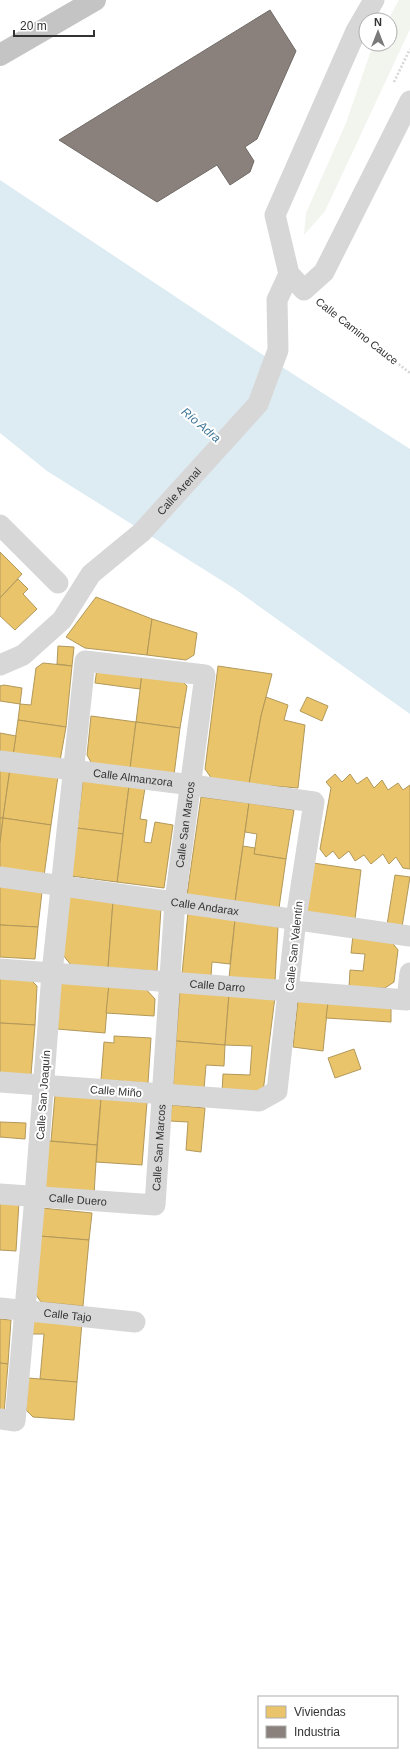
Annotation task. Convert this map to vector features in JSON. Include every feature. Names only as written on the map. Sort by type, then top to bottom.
[{"type":"highway","points":[[0,55],[95,0]]},
{"type":"street","points":[[374,0],[356,32],[275,215],[289,274],[304,290],[324,272],[410,101]]},
{"type":"street","name":"Calle Arenal","points":[[0,665],[23,655],[62,620],[91,574],[142,532],[258,404],[278,350],[277,300],[289,274]]},
{"type":"street","points":[[0,525],[58,583]]},
{"type":"street","name":"Calle San Marcos","points":[[73,770],[85,661],[204,675],[192,785],[175,901],[155,1205]]},
{"type":"street","name":"Calle Almanzora","points":[[0,761],[314,802]]},
{"type":"street","name":"Calle San Joaquín","points":[[7,1420],[24,1309],[35,1197],[60,884],[73,770]]},
{"type":"street","name":"Calle San Valentín","points":[[277,1091],[296,919],[314,802]]},
{"type":"street","name":"Calle Andarax","points":[[0,877],[60,884],[410,936]]},
{"type":"street","name":"Calle Darro","points":[[0,969],[407,1000],[410,973]]},
{"type":"street","name":"Calle Miño","points":[[0,1082],[260,1101],[277,1091]]},
{"type":"street","name":"Calle Duero","points":[[0,1194],[155,1205]]},
{"type":"street","name":"Calle Tajo","points":[[0,1308],[24,1309],[135,1322]]},
{"type":"path","name":"Calle Camino Cauce","points":[[304,290],[410,373]]},
{"type":"shaded area","points":[[399,0],[410,0],[410,29],[325,211],[304,235],[306,213],[346,123],[371,52],[398,52],[398,12],[392,12]]},
{"type":"water","name":"Río Adra","points":[[0,180],[257,351],[410,449],[410,714],[232,587],[47,471],[0,433]]},
{"type":"building: Viviendas","points":[[0,552],[22,574],[0,598]]},
{"type":"building: Viviendas","points":[[18,579],[28,589],[23,594],[37,609],[15,630],[0,616],[0,598]]},
{"type":"building: Viviendas","points":[[96,597],[152,619],[147,655],[85,648],[66,637]]},
{"type":"building: Viviendas","points":[[152,619],[197,633],[194,655],[186,660],[147,655]]},
{"type":"building: Viviendas","points":[[58,646],[74,647],[72,666],[57,664]]},
{"type":"building: Viviendas","points":[[43,663],[72,666],[66,727],[18,720],[20,704],[31,705],[36,668]]},
{"type":"building: Viviendas","points":[[218,666],[272,674],[261,716],[249,784],[212,779],[205,769]]},
{"type":"building: Viviendas","points":[[97,668],[142,674],[140,689],[95,683]]},
{"type":"building: Viviendas","points":[[142,674],[180,679],[187,686],[180,728],[136,722]]},
{"type":"building: Viviendas","points":[[4,685],[22,688],[20,704],[0,701],[0,686]]},
{"type":"building: Viviendas","points":[[266,697],[288,705],[284,720],[305,725],[298,788],[249,784],[261,716]]},
{"type":"building: Viviendas","points":[[307,697],[328,706],[322,721],[300,711]]},
{"type":"building: Viviendas","points":[[91,716],[136,722],[130,769],[92,764],[87,755]]},
{"type":"building: Viviendas","points":[[18,720],[66,727],[60,761],[13,755]]},
{"type":"building: Viviendas","points":[[136,722],[180,728],[174,775],[130,769]]},
{"type":"building: Viviendas","points":[[0,733],[16,736],[13,755],[0,753]]},
{"type":"building: Viviendas","points":[[0,768],[10,769],[3,818],[0,818]]},
{"type":"building: Viviendas","points":[[10,769],[58,776],[51,825],[3,818]]},
{"type":"building: Viviendas","points":[[335,774],[342,782],[350,774],[357,784],[367,777],[374,788],[382,780],[388,790],[398,783],[403,790],[410,785],[410,869],[403,868],[396,857],[389,864],[383,854],[371,864],[364,855],[355,861],[349,851],[339,859],[333,851],[326,857],[320,849],[331,788],[326,782]]},
{"type":"building: Viviendas","points":[[83,780],[129,786],[123,834],[77,828]]},
{"type":"building: Viviendas","points":[[129,786],[145,788],[140,819],[147,820],[144,842],[151,843],[155,822],[173,825],[164,888],[117,882]]},
{"type":"building: Viviendas","points":[[201,797],[249,803],[235,902],[187,895]]},
{"type":"building: Viviendas","points":[[249,803],[294,810],[286,859],[254,854],[257,834],[245,832]]},
{"type":"building: Viviendas","points":[[0,818],[3,818],[0,843]]},
{"type":"building: Viviendas","points":[[3,818],[51,825],[44,876],[0,869],[0,843]]},
{"type":"building: Viviendas","points":[[77,828],[123,834],[117,882],[71,876]]},
{"type":"building: Viviendas","points":[[243,846],[255,848],[254,854],[286,859],[279,908],[235,902]]},
{"type":"building: Viviendas","points":[[313,863],[361,870],[355,919],[306,913]]},
{"type":"building: Viviendas","points":[[395,875],[410,877],[402,927],[387,925]]},
{"type":"building: Viviendas","points":[[0,885],[42,892],[38,927],[0,925]]},
{"type":"building: Viviendas","points":[[68,894],[113,901],[108,968],[71,965],[63,955]]},
{"type":"building: Viviendas","points":[[113,901],[161,908],[157,971],[108,968]]},
{"type":"building: Viviendas","points":[[188,912],[235,920],[230,964],[212,962],[211,976],[182,974]]},
{"type":"building: Viviendas","points":[[235,920],[278,927],[275,981],[229,978]]},
{"type":"building: Viviendas","points":[[0,925],[38,927],[35,959],[0,957]]},
{"type":"building: Viviendas","points":[[353,935],[390,940],[398,950],[394,982],[385,988],[349,987],[350,970],[363,971],[365,954],[351,953]]},
{"type":"building: Viviendas","points":[[0,975],[28,977],[37,986],[35,1025],[0,1023]]},
{"type":"building: Viviendas","points":[[61,980],[109,984],[105,1033],[57,1029]]},
{"type":"building: Viviendas","points":[[109,984],[144,987],[155,999],[154,1016],[106,1013]]},
{"type":"building: Viviendas","points":[[180,990],[229,994],[225,1045],[176,1041]]},
{"type":"building: Viviendas","points":[[229,994],[275,997],[263,1092],[222,1093],[223,1074],[250,1075],[252,1046],[225,1045]]},
{"type":"building: Viviendas","points":[[298,1000],[328,1003],[323,1051],[293,1047]]},
{"type":"building: Viviendas","points":[[328,1003],[391,1006],[391,1022],[326,1018]]},
{"type":"building: Viviendas","points":[[0,1023],[35,1025],[31,1075],[0,1073]]},
{"type":"building: Viviendas","points":[[114,1036],[151,1038],[148,1083],[101,1080],[104,1042],[114,1043]]},
{"type":"building: Viviendas","points":[[176,1041],[225,1045],[224,1066],[206,1065],[204,1089],[173,1087]]},
{"type":"building: Viviendas","points":[[354,1049],[361,1069],[335,1078],[328,1058]]},
{"type":"building: Viviendas","points":[[55,1095],[101,1099],[97,1145],[51,1141]]},
{"type":"building: Viviendas","points":[[101,1099],[147,1102],[142,1165],[96,1162]]},
{"type":"building: Viviendas","points":[[172,1105],[205,1108],[201,1152],[186,1150],[188,1122],[170,1121]]},
{"type":"building: Viviendas","points":[[0,1122],[26,1123],[25,1139],[0,1137]]},
{"type":"building: Viviendas","points":[[48,1141],[97,1145],[94,1195],[44,1191]]},
{"type":"building: Viviendas","points":[[0,1201],[19,1202],[16,1251],[0,1250]]},
{"type":"building: Viviendas","points":[[42,1208],[92,1213],[89,1240],[39,1236]]},
{"type":"building: Viviendas","points":[[39,1236],[89,1240],[83,1306],[41,1302],[34,1292]]},
{"type":"building: Viviendas","points":[[33,1318],[82,1322],[77,1382],[40,1379],[44,1334],[32,1334]]},
{"type":"building: Viviendas","points":[[0,1319],[11,1320],[8,1364],[0,1363]]},
{"type":"building: Viviendas","points":[[0,1363],[8,1364],[4,1413],[0,1412]]},
{"type":"building: Viviendas","points":[[28,1378],[77,1382],[74,1420],[33,1417],[26,1410]]},
{"type":"building: Industria","points":[[270,10],[296,51],[257,139],[245,147],[254,161],[250,172],[230,185],[217,165],[157,202],[59,140]]}]
